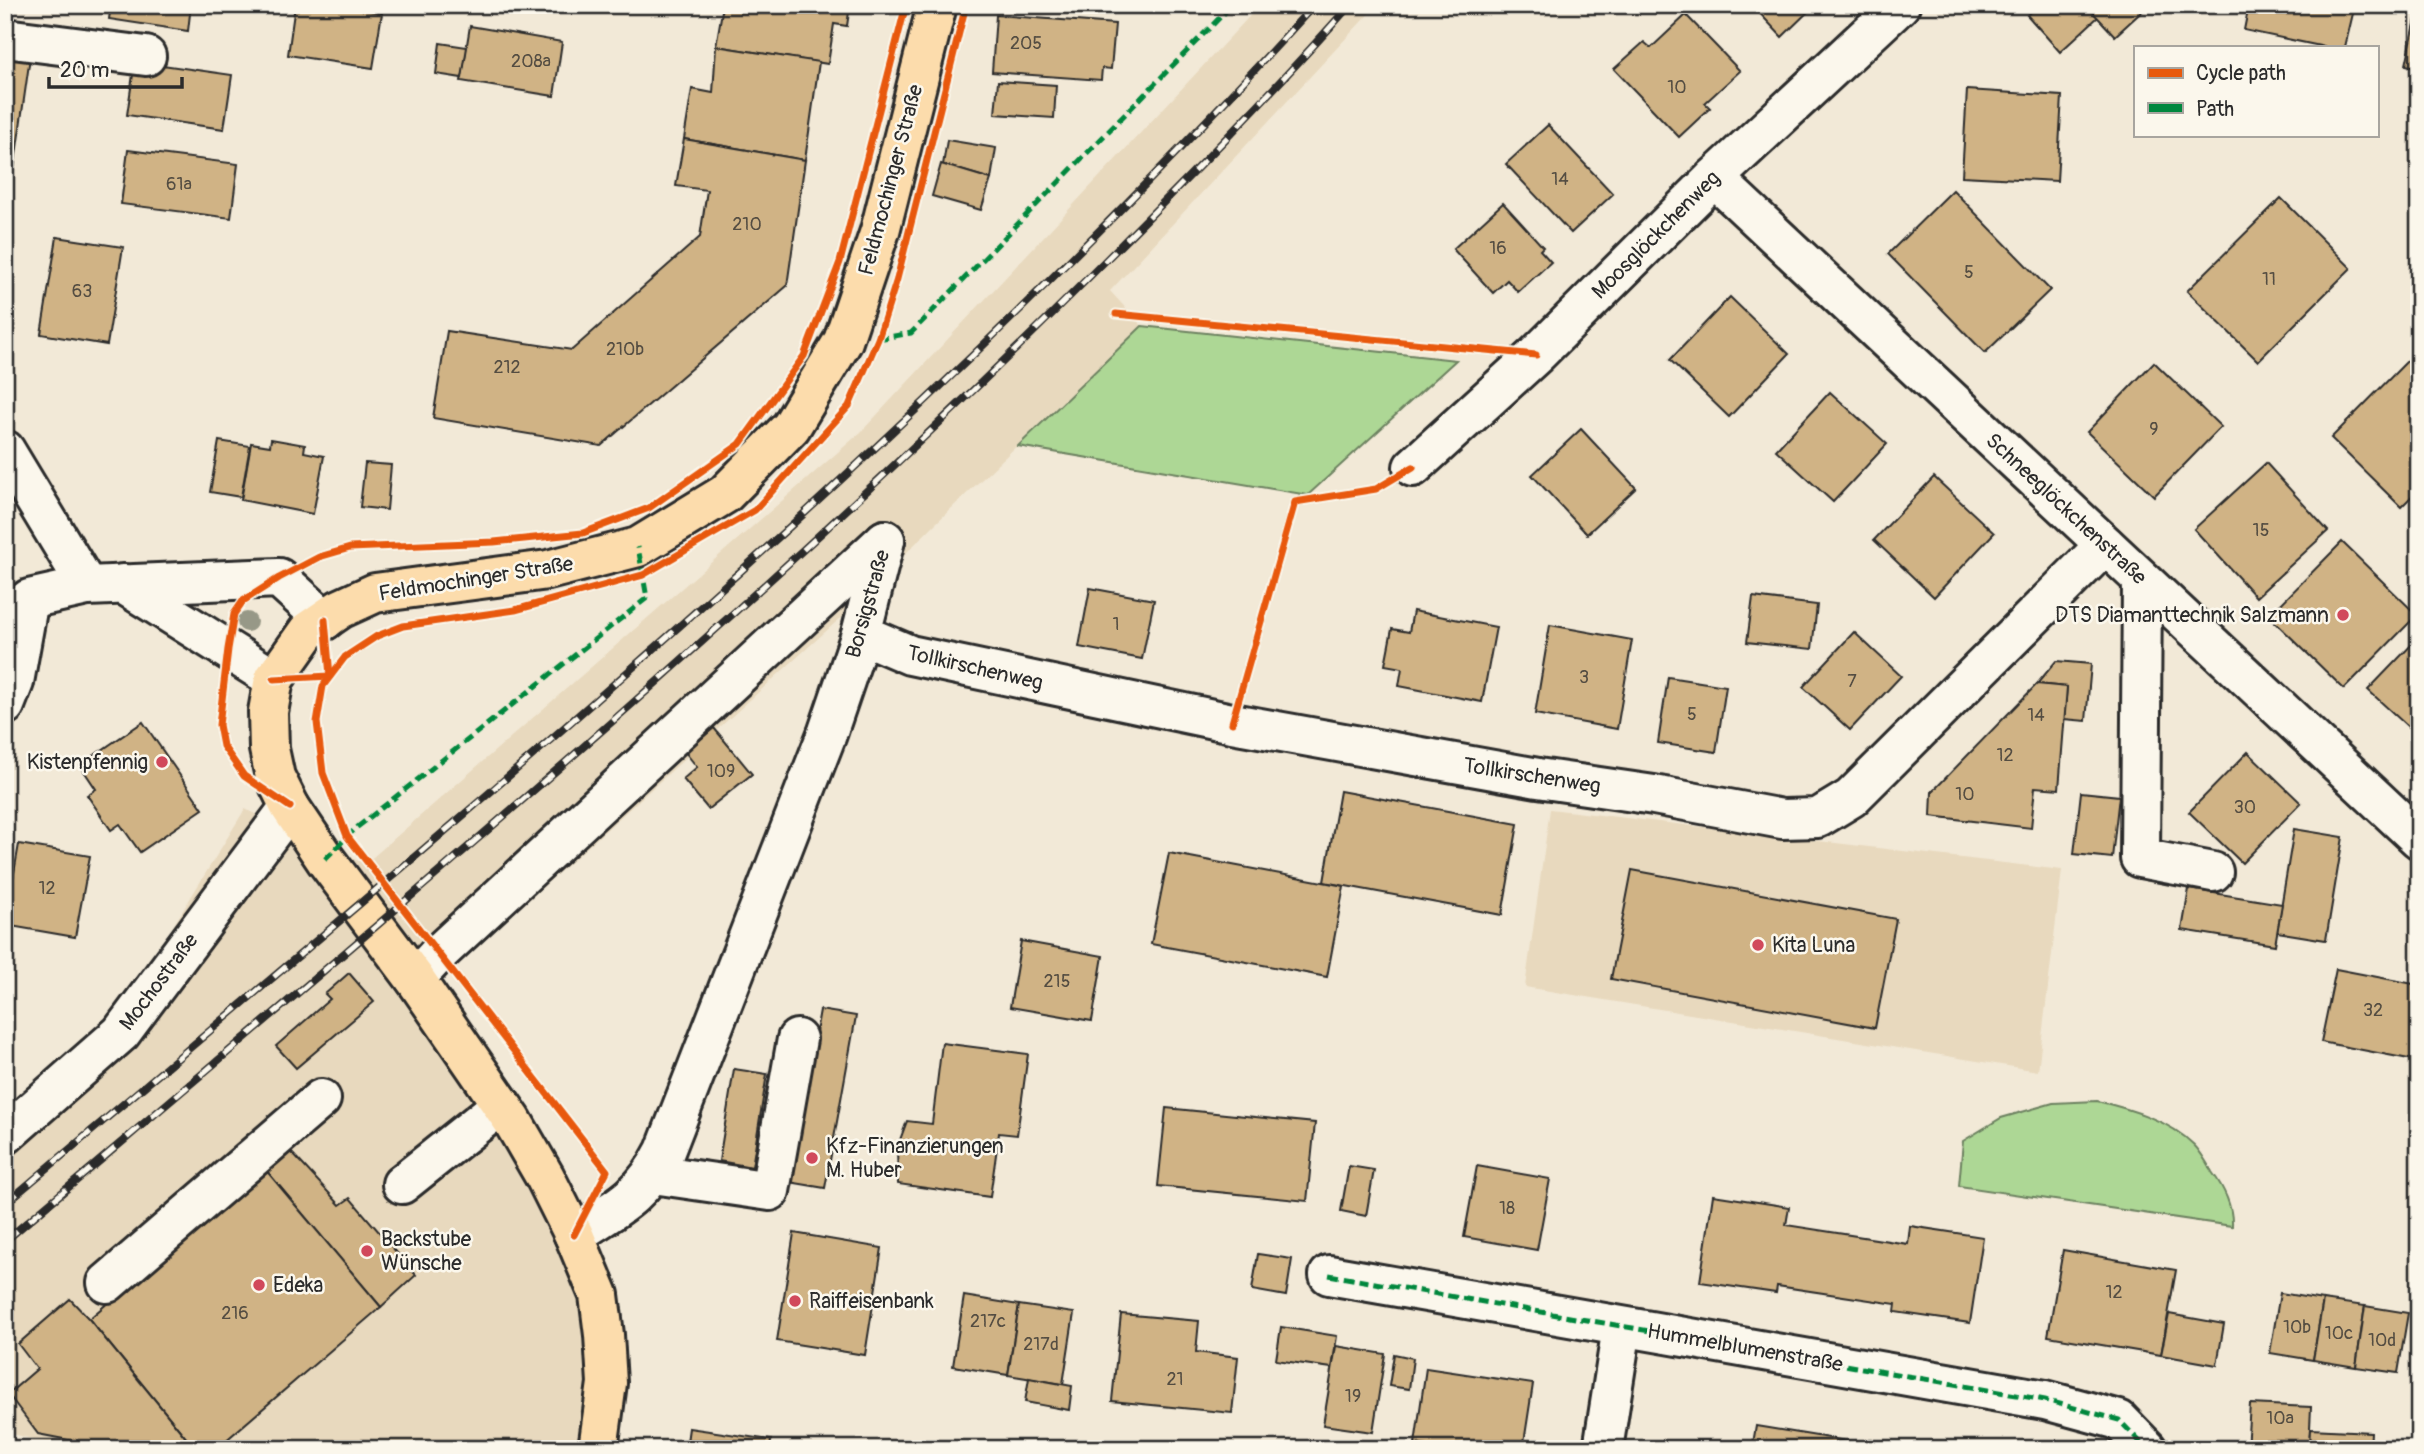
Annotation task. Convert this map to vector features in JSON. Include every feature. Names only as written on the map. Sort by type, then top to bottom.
[{"type":"main road","name":"Feldmochinger Straße","points":[[598,1449],[607,1383],[604,1335],[599,1295],[574,1235],[545,1177],[501,1105],[415,979],[325,859],[290,807],[275,777],[269,749],[268,712],[274,679],[308,631],[340,609],[375,593],[548,570],[638,547],[725,494],[735,485],[791,427],[843,341],[880,231],[937,5]]},
{"type":"street","name":"Moosglöckchenweg","points":[[1413,467],[1536,355],[1714,178],[1900,5]]},
{"type":"street","points":[[5,38],[146,56]]},
{"type":"street","name":"Schneeglöckchenstraße","points":[[1714,178],[2419,839]]},
{"type":"street","points":[[5,450],[105,585],[274,679]]},
{"type":"street","name":"Borsigstraße","points":[[415,979],[438,954],[886,540],[861,634],[828,734],[664,1151],[653,1174],[632,1197],[574,1235]]},
{"type":"street","name":"Tollkirschenweg","points":[[861,634],[909,655],[1207,718],[1782,819],[1818,818],[1851,798],[2105,545]]},
{"type":"street","points":[[5,705],[14,682],[17,597],[105,585],[279,578],[324,620]]},
{"type":"street","points":[[2142,581],[2140,858],[2213,872]]},
{"type":"street","name":"Mochostraße","points":[[5,1135],[121,1033],[290,807]]},
{"type":"street","points":[[653,1174],[770,1191],[797,1039]]},
{"type":"street","points":[[107,1283],[321,1099]]},
{"type":"street","points":[[402,1184],[501,1105]]},
{"type":"street","name":"Hummelblumenstraße","points":[[1329,1275],[2045,1400],[2119,1420],[2147,1449]]},
{"type":"street","points":[[1604,1449],[1622,1327]]},
{"type":"shaded area","points":[[1260,5],[1377,5],[1110,291],[1142,326],[845,614],[429,990],[562,1190],[593,1347],[580,1449],[73,1449],[5,1432],[5,1114],[131,995],[245,809],[365,864],[861,432]]},
{"type":"shaded area","points":[[1550,809],[2062,870],[2038,1071],[1525,987]]},
{"type":"green space","points":[[1142,326],[1456,360],[1308,495],[1018,446]]},
{"type":"green space","points":[[2097,1101],[2161,1122],[2194,1145],[2224,1191],[2231,1211],[2232,1226],[1959,1186],[1963,1141],[2001,1118],[2053,1103]]},
{"type":"building","points":[[111,5],[191,5],[188,31],[109,19]]},
{"type":"building","points":[[295,5],[335,5],[382,13],[373,68],[288,55]]},
{"type":"building","points":[[723,5],[850,5],[847,26],[834,24],[828,64],[716,46]]},
{"type":"building","points":[[1752,5],[1815,5],[1782,37]]},
{"type":"building","points":[[2038,5],[2086,5],[2098,17],[2060,52],[2027,15]]},
{"type":"building","points":[[2086,5],[2149,5],[2115,36]]},
{"type":"building","points":[[2249,5],[2355,5],[2345,46],[2320,46],[2244,30]]},
{"type":"building","points":[[2419,5],[2419,68],[2406,65]]},
{"type":"building","points":[[996,15],[1115,24],[1111,69],[1102,68],[1101,80],[992,72]]},
{"type":"building","points":[[1686,15],[1740,71],[1705,103],[1710,108],[1679,137],[1614,69],[1644,42],[1651,48]]},
{"type":"building","points":[[470,26],[562,42],[554,96],[461,81]]},
{"type":"building","points":[[440,43],[467,47],[462,78],[436,74]]},
{"type":"building","points":[[716,46],[819,62],[805,160],[684,139],[692,89],[713,93]]},
{"type":"building","points":[[5,47],[31,50],[14,169],[5,168]]},
{"type":"building","points":[[135,61],[232,75],[224,129],[127,115]]},
{"type":"building","points":[[998,81],[1056,85],[1054,118],[995,114]]},
{"type":"building","points":[[1967,90],[2062,96],[2057,181],[1962,176]]},
{"type":"building","points":[[1548,125],[1613,194],[1571,233],[1506,164]]},
{"type":"building","points":[[684,139],[805,160],[787,286],[601,446],[433,418],[447,331],[572,350],[700,237],[707,190],[676,186]]},
{"type":"building","points":[[947,140],[996,148],[991,179],[943,165]]},
{"type":"building","points":[[128,150],[238,164],[231,218],[121,204]]},
{"type":"building","points":[[941,164],[991,179],[981,210],[932,196]]},
{"type":"building","points":[[1953,190],[2050,290],[1985,353],[1888,254]]},
{"type":"building","points":[[2281,198],[2351,268],[2258,361],[2187,291]]},
{"type":"building","points":[[1503,203],[1543,247],[1540,250],[1551,262],[1518,292],[1507,280],[1493,293],[1453,249]]},
{"type":"building","points":[[57,237],[123,247],[107,345],[41,334]]},
{"type":"building","points":[[1730,297],[1789,354],[1729,417],[1670,360]]},
{"type":"building","points":[[2419,349],[2419,489],[2401,507],[2331,438]]},
{"type":"building","points":[[2154,362],[2221,427],[2154,496],[2087,432]]},
{"type":"building","points":[[1830,392],[1887,444],[1833,502],[1776,450]]},
{"type":"building","points":[[1581,429],[1636,488],[1587,534],[1532,475]]},
{"type":"building","points":[[271,439],[305,445],[304,452],[324,456],[313,514],[241,500],[251,443],[270,446]]},
{"type":"building","points":[[219,441],[250,446],[241,497],[210,492]]},
{"type":"building","points":[[365,463],[391,465],[387,510],[360,507]]},
{"type":"building","points":[[2266,463],[2328,531],[2256,597],[2194,529]]},
{"type":"building","points":[[1934,477],[1994,533],[1934,597],[1874,540]]},
{"type":"building","name":"DTS Diamanttechnik Salzmann","points":[[2342,542],[2417,615],[2344,689],[2269,616]]},
{"type":"building","points":[[1090,588],[1154,600],[1142,659],[1079,647]]},
{"type":"building","points":[[1753,597],[1817,605],[1812,649],[1747,642]]},
{"type":"building","points":[[1413,611],[1496,627],[1482,702],[1399,686],[1402,668],[1385,665],[1392,629],[1409,632]]},
{"type":"building","points":[[1550,625],[1632,640],[1617,729],[1535,714]]},
{"type":"building","points":[[1854,632],[1901,676],[1850,730],[1803,687]]},
{"type":"building","points":[[2419,637],[2419,737],[2368,690]]},
{"type":"building","points":[[2056,661],[2091,664],[2086,721],[2064,719],[2067,687],[2037,684]]},
{"type":"building","points":[[1668,677],[1726,686],[1716,752],[1658,743]]},
{"type":"building","points":[[2037,684],[2067,687],[2059,789],[2035,787],[2031,828],[1931,816],[1932,792]]},
{"type":"building","points":[[143,722],[203,809],[140,852],[120,824],[111,830],[87,795],[96,789],[80,765]]},
{"type":"building","points":[[714,728],[752,774],[708,809],[683,779],[697,767],[685,752]]},
{"type":"building","points":[[2248,752],[2301,803],[2242,863],[2189,812]]},
{"type":"building","points":[[1340,791],[1518,824],[1502,915],[1324,882]]},
{"type":"building","points":[[2081,792],[2119,796],[2112,858],[2074,854]]},
{"type":"building","points":[[2294,829],[2343,837],[2326,940],[2277,932]]},
{"type":"building","points":[[19,844],[90,856],[75,937],[5,925]]},
{"type":"building","points":[[1169,853],[1344,886],[1327,977],[1151,944]]},
{"type":"building","points":[[1632,870],[1896,919],[1875,1028],[1611,979]]},
{"type":"building","points":[[2189,889],[2282,904],[2275,945],[2182,930]]},
{"type":"building","points":[[1021,941],[1103,956],[1092,1021],[1010,1007]]},
{"type":"building","points":[[2336,969],[2419,985],[2419,1035],[2414,1060],[2321,1042]]},
{"type":"building","points":[[349,973],[374,1002],[296,1068],[276,1046],[330,999],[325,994]]},
{"type":"building","points":[[820,1010],[856,1016],[825,1188],[789,1182]]},
{"type":"building","points":[[942,1043],[1028,1054],[1017,1135],[999,1133],[990,1197],[898,1184],[897,1148],[907,1121],[932,1124]]},
{"type":"building","points":[[734,1069],[767,1074],[752,1167],[719,1161]]},
{"type":"building","points":[[1166,1108],[1315,1123],[1307,1201],[1158,1186]]},
{"type":"building","points":[[291,1152],[340,1205],[350,1198],[416,1275],[381,1307],[265,1169]]},
{"type":"building","points":[[1349,1166],[1374,1170],[1366,1216],[1341,1211]]},
{"type":"building","points":[[1477,1166],[1550,1179],[1537,1250],[1464,1237]]},
{"type":"building","points":[[265,1169],[381,1307],[216,1449],[195,1449],[89,1319]]},
{"type":"building","points":[[1713,1195],[1789,1207],[1786,1225],[1908,1244],[1910,1226],[1983,1237],[1970,1323],[1895,1312],[1896,1304],[1777,1286],[1776,1293],[1700,1282]]},
{"type":"building","points":[[794,1233],[882,1248],[865,1355],[777,1341]]},
{"type":"building","points":[[2063,1250],[2176,1270],[2161,1355],[2048,1336]]},
{"type":"building","points":[[1258,1254],[1292,1259],[1286,1296],[1252,1290]]},
{"type":"building","points":[[2280,1293],[2323,1300],[2313,1360],[2270,1353]]},
{"type":"building","points":[[964,1296],[1019,1305],[1008,1375],[953,1366]]},
{"type":"building","points":[[70,1299],[195,1449],[115,1449],[38,1434],[8,1394],[37,1369],[18,1344]]},
{"type":"building","points":[[2323,1300],[2365,1306],[2356,1367],[2313,1360]]},
{"type":"building","points":[[1019,1305],[1074,1313],[1063,1384],[1008,1375]]},
{"type":"building","points":[[2365,1306],[2408,1313],[2398,1373],[2356,1367]]},
{"type":"building","points":[[1121,1314],[1199,1321],[1196,1352],[1238,1357],[1232,1413],[1112,1401]]},
{"type":"building","points":[[2169,1314],[2224,1324],[2217,1365],[2161,1355]]},
{"type":"building","points":[[1281,1327],[1337,1336],[1332,1368],[1276,1360]]},
{"type":"building","points":[[1336,1346],[1385,1354],[1373,1432],[1323,1425]]},
{"type":"building","points":[[1394,1354],[1413,1358],[1409,1389],[1389,1386]]},
{"type":"building","points":[[1426,1368],[1533,1384],[1523,1449],[1449,1449],[1415,1444]]},
{"type":"building","points":[[1029,1378],[1072,1386],[1069,1410],[1025,1402]]},
{"type":"building","points":[[2250,1404],[2311,1407],[2309,1449],[2247,1449]]},
{"type":"building","points":[[1756,1426],[1883,1447],[1752,1449]]},
{"type":"building","points":[[689,1428],[771,1440],[770,1449],[686,1449]]},
{"type":"building","points":[[2310,1429],[2371,1432],[2370,1449],[2309,1449]]},
{"type":"railway","points":[[5,1204],[512,773],[844,477],[1005,324],[1162,167],[1314,5]]},
{"type":"railway","points":[[5,1241],[568,761],[843,514],[977,387],[1140,226],[1262,101],[1350,5]]},
{"type":"marked path","points":[[878,339],[911,333],[1232,5]]},
{"type":"marked path","points":[[325,859],[355,829],[647,598],[638,547]]},
{"type":"marked path","points":[[1329,1275],[2045,1400],[2119,1420],[2147,1449]]},
{"type":"cycle path","points":[[290,807],[244,776],[223,746],[219,725],[228,649],[234,614],[243,601],[319,557],[350,548],[494,542],[583,533],[649,508],[740,444],[804,356],[840,262],[906,5]]},
{"type":"cycle path","points":[[574,1235],[607,1171],[347,836],[323,773],[317,722],[323,686],[345,657],[377,636],[403,626],[515,610],[643,575],[755,510],[849,406],[878,339],[897,279],[966,5]]},
{"type":"cycle path","points":[[1116,314],[1536,355]]},
{"type":"cycle path","points":[[1232,723],[1295,502],[1376,489],[1413,467]]},
{"type":"cycle path","points":[[274,679],[330,676],[325,620]]},
{"type":"place","name":"DTS Diamanttechnik Salzmann","points":[[2343,615]]},
{"type":"place","name":"Kistenpfennig","points":[[162,762]]},
{"type":"place","name":"Kita Luna","points":[[1758,945]]},
{"type":"place","name":"Kfz-Finanzierungen M. Huber","points":[[812,1158]]},
{"type":"place","name":"Backstube Wünsche","points":[[367,1251]]},
{"type":"place","name":"Edeka","points":[[259,1285]]},
{"type":"place","name":"Raiffeisenbank","points":[[795,1301]]}]
